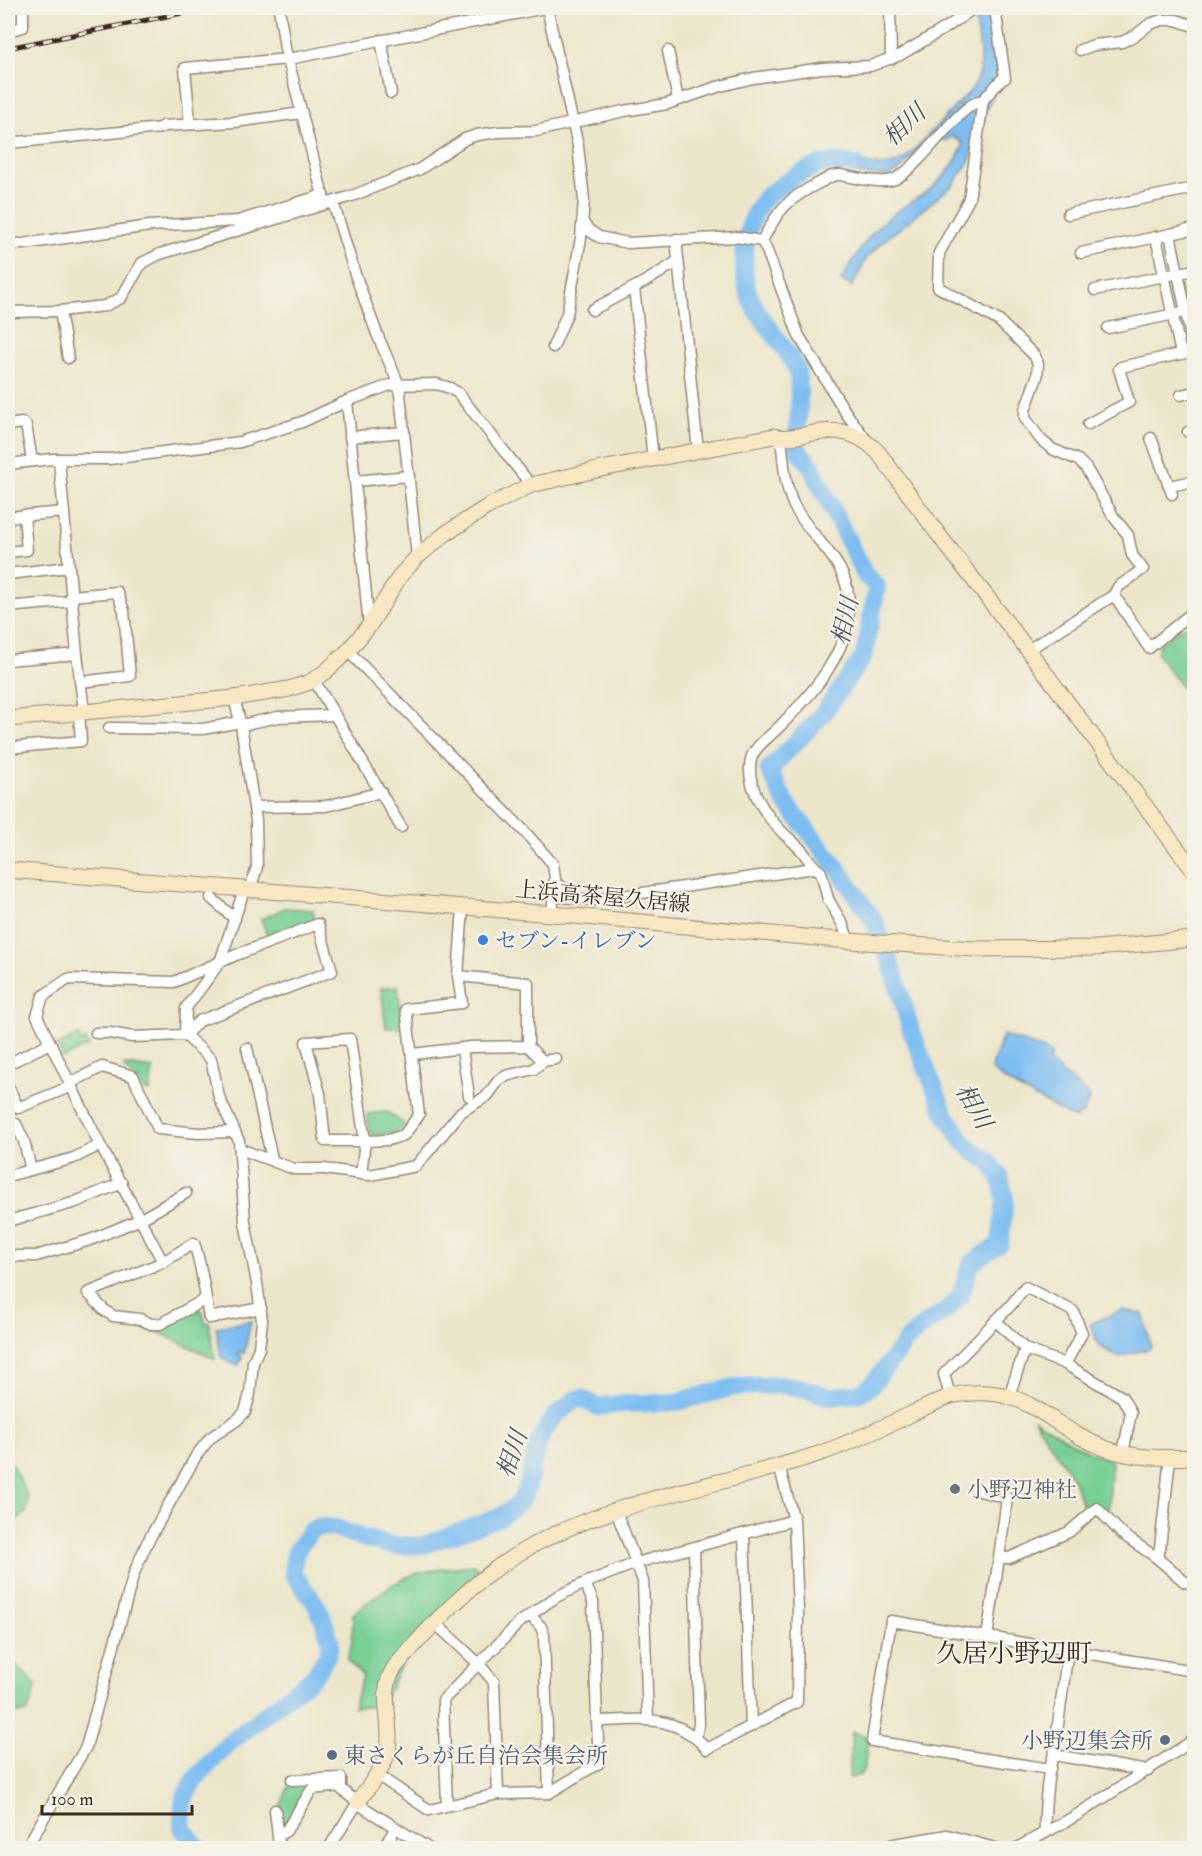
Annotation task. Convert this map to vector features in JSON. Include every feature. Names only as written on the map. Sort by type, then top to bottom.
[{"type":"street","points":[[8,31],[23,27],[23,8]]},
{"type":"street","points":[[279,8],[285,48],[327,201],[377,334],[399,384],[417,557]]},
{"type":"street","points":[[190,124],[184,68],[289,59],[546,8],[583,182],[583,223],[567,314],[553,348]]},
{"type":"street","points":[[890,8],[891,59]]},
{"type":"street","points":[[995,8],[1005,78],[983,100],[969,199],[939,253],[938,287],[999,321],[1035,356],[1038,364],[1037,378],[1024,413],[1025,418],[1041,440],[1052,449],[1078,460],[1086,468],[1113,516],[1128,535],[1132,555],[1143,569],[1118,587],[1114,595],[1028,650]]},
{"type":"street","points":[[8,312],[60,311],[105,306],[121,298],[142,263],[160,254],[420,169],[465,139],[477,135],[536,131],[678,100],[753,78],[818,69],[870,66],[891,59],[947,27],[970,10]]},
{"type":"street","points":[[1080,50],[1094,45],[1122,42],[1150,24],[1162,20],[1176,20],[1194,26]]},
{"type":"street","points":[[381,40],[391,93]]},
{"type":"street","points":[[668,51],[678,100]]},
{"type":"street","points":[[983,100],[976,101],[905,173],[893,180],[870,180],[835,175],[793,197],[775,216],[762,241],[799,336],[846,413],[878,452],[1194,871]]},
{"type":"street","points":[[8,143],[190,124],[234,122],[302,113]]},
{"type":"street","points":[[1068,214],[1194,188]]},
{"type":"street","points":[[8,244],[23,244],[150,226],[238,221],[327,201]]},
{"type":"street","points":[[583,223],[590,231],[608,240],[628,243],[736,237],[762,241]]},
{"type":"street","points":[[1081,252],[1194,229]]},
{"type":"street","points":[[1088,424],[1129,402],[1120,367],[1194,351],[1190,311],[1178,273],[1170,234]]},
{"type":"street","points":[[1156,237],[1181,354]]},
{"type":"street","points":[[676,239],[698,451]]},
{"type":"street","points":[[592,310],[678,261]]},
{"type":"street","points":[[1095,291],[1194,270]]},
{"type":"street","points":[[634,288],[653,459]]},
{"type":"street","points":[[60,311],[68,358]]},
{"type":"street","points":[[1108,328],[1190,311]]},
{"type":"street","points":[[8,464],[32,461],[110,459],[240,441],[302,422],[376,388],[399,384],[437,384],[458,393],[531,485]]},
{"type":"street","points":[[1181,395],[1194,392]]},
{"type":"street","points":[[347,401],[369,626]]},
{"type":"street","points":[[8,425],[22,423],[26,425],[32,461]]},
{"type":"street","points":[[8,719],[234,698],[289,689],[314,680],[348,651],[369,626],[400,576],[417,557],[462,522],[531,485],[774,436],[783,438],[841,430],[869,443]]},
{"type":"street","points":[[350,437],[404,432]]},
{"type":"street","points":[[783,438],[786,482],[791,498],[801,518],[844,573],[848,588],[849,617],[841,648],[826,671],[784,723],[754,752],[750,765],[751,778],[754,789],[777,827],[803,853],[814,868],[821,872],[828,899],[849,941]]},
{"type":"street","points":[[1150,438],[1171,490],[1194,481]]},
{"type":"street","points":[[8,748],[83,740],[80,682],[59,460]]},
{"type":"street","points":[[355,481],[408,476]]},
{"type":"street","points":[[8,517],[64,512]]},
{"type":"street","points":[[8,552],[27,550],[24,515]]},
{"type":"street","points":[[8,574],[69,567]]},
{"type":"street","points":[[8,607],[117,592],[124,611],[130,676],[80,682]]},
{"type":"street","points":[[1114,595],[1149,648],[1194,611]]},
{"type":"street","points":[[348,651],[525,832],[553,864],[555,879],[552,914]]},
{"type":"street","points":[[8,660],[77,654]]},
{"type":"street","points":[[314,680],[401,827]]},
{"type":"street","points":[[26,1848],[86,1747],[134,1573],[147,1543],[196,1456],[210,1438],[237,1420],[248,1404],[253,1362],[261,1328],[261,1308],[245,1222],[239,1141],[219,1097],[211,1059],[185,1035],[186,1008],[220,962],[258,857],[254,807],[241,723],[234,698]]},
{"type":"street","points":[[109,728],[203,729],[278,717],[334,715]]},
{"type":"street","points":[[254,807],[326,806],[381,792]]},
{"type":"street","points":[[553,864],[560,864],[562,871],[561,897],[594,900],[814,868]]},
{"type":"street","name":"上浜高茶屋久居線","points":[[8,870],[909,945],[1024,950],[1106,948],[1194,939]]},
{"type":"street","points":[[211,898],[235,919]]},
{"type":"street","points":[[361,1174],[365,1140],[350,1038],[306,1042],[320,1094],[325,1141],[365,1140],[388,1140],[404,1136],[419,1115],[406,1010],[462,1003],[458,976],[463,907]]},
{"type":"street","points":[[96,1033],[132,1037],[185,1035],[199,1021],[332,971],[318,924],[174,982],[68,979],[43,996],[37,1016],[100,1145],[163,1262]]},
{"type":"street","points":[[458,976],[528,983],[528,1046],[543,1061]]},
{"type":"street","points":[[8,1064],[50,1043]]},
{"type":"street","points":[[412,1054],[528,1046]]},
{"type":"street","points":[[247,1048],[272,1159]]},
{"type":"street","points":[[462,1049],[469,1096]]},
{"type":"street","points":[[240,1149],[294,1169],[324,1169],[376,1174],[419,1164],[461,1112],[488,1096],[499,1080],[534,1069],[543,1061],[556,1059]]},
{"type":"street","points":[[8,1086],[18,1108],[71,1085],[102,1067],[133,1076],[158,1129],[198,1134],[234,1132]]},
{"type":"street","points":[[8,1128],[16,1124],[24,1141],[31,1170]]},
{"type":"street","points":[[8,1176],[74,1158],[100,1145]]},
{"type":"street","points":[[8,1221],[73,1203],[122,1183]]},
{"type":"street","points":[[8,1256],[36,1256],[62,1250],[141,1219],[186,1193]]},
{"type":"street","points":[[206,1299],[160,1324],[151,1324],[140,1319],[113,1316],[88,1293],[163,1262],[194,1243],[206,1299],[209,1318],[261,1308]]},
{"type":"street","points":[[950,1396],[944,1374],[996,1321],[1025,1287],[1073,1311],[1082,1333],[1065,1364]]},
{"type":"street","points":[[996,1321],[1025,1349],[1065,1364],[1122,1397],[1131,1413],[1123,1453]]},
{"type":"street","points":[[1009,1396],[1025,1349]]},
{"type":"street","points":[[329,1848],[388,1751],[386,1696],[391,1674],[479,1581],[519,1553],[567,1529],[616,1511],[824,1452],[950,1396],[978,1393],[1009,1396],[1033,1407],[1095,1444],[1146,1458],[1194,1458]]},
{"type":"street","points":[[1157,1558],[1170,1458]]},
{"type":"street","points":[[597,1721],[648,1720],[672,1724],[696,1737],[707,1749],[797,1702],[798,1610],[794,1520],[779,1466]]},
{"type":"street","points":[[980,1491],[1007,1498],[987,1637]]},
{"type":"street","points":[[999,1558],[1009,1558],[1069,1532],[1097,1508],[1122,1534],[1157,1558],[1185,1582],[1194,1583]]},
{"type":"street","points":[[616,1511],[643,1581],[648,1720]]},
{"type":"street","points":[[447,1805],[444,1700],[508,1633],[556,1597],[636,1563],[794,1520]]},
{"type":"street","points":[[744,1534],[751,1726]]},
{"type":"street","points":[[694,1548],[699,1724],[696,1737]]},
{"type":"street","points":[[376,1774],[429,1810],[498,1794],[549,1793],[599,1763],[593,1602],[585,1584]]},
{"type":"street","points":[[530,1615],[541,1627],[544,1635],[549,1793]]},
{"type":"street","points":[[1050,1769],[872,1741],[891,1620],[1194,1671]]},
{"type":"street","points":[[436,1624],[478,1663],[494,1682],[498,1794]]},
{"type":"street","points":[[1045,1833],[1050,1769],[1054,1755],[1068,1649]]},
{"type":"street","points":[[1017,1848],[1148,1771],[1194,1740]]},
{"type":"street","points":[[1054,1755],[1148,1771]]},
{"type":"street","points":[[292,1780],[341,1778],[341,1789],[357,1802],[428,1848]]},
{"type":"street","points":[[278,1836],[285,1831],[312,1789],[340,1786]]},
{"type":"street","points":[[275,1810],[279,1848]]},
{"type":"street","points":[[383,1848],[396,1828]]},
{"type":"street","points":[[872,1848],[947,1835],[995,1848]]},
{"type":"green space","points":[[1184,626],[1194,638],[1194,676],[1187,692],[1157,654],[1159,645]]},
{"type":"green space","points":[[285,908],[313,910],[315,920],[268,938],[261,919]]},
{"type":"green space","points":[[398,986],[403,1028],[386,1028],[381,988]]},
{"type":"green space","points":[[78,1035],[81,1042],[86,1040],[89,1046],[63,1058],[57,1045]]},
{"type":"green space","points":[[124,1065],[153,1069],[150,1092],[145,1090],[124,1068]]},
{"type":"green space","points":[[388,1112],[405,1125],[395,1133],[374,1135],[369,1131],[367,1114]]},
{"type":"green space","points":[[196,1308],[203,1312],[205,1323],[209,1322],[215,1359],[149,1328]]},
{"type":"green space","points":[[1034,1419],[1082,1449],[1112,1461],[1108,1515],[1085,1511],[1072,1477]]},
{"type":"green space","points":[[8,1457],[29,1499],[26,1513],[8,1527]]},
{"type":"green space","points":[[473,1565],[481,1572],[413,1640],[381,1707],[353,1707],[363,1676],[347,1660],[352,1643],[353,1614],[373,1598],[412,1575]]},
{"type":"green space","points":[[8,1657],[37,1686],[27,1713],[8,1713]]},
{"type":"green space","points":[[852,1731],[869,1739],[864,1769],[860,1775],[849,1779]]},
{"type":"green space","points":[[290,1783],[310,1784],[284,1826],[281,1827],[279,1809]]},
{"type":"water","points":[[973,8],[992,8],[1001,75],[969,162],[953,185],[880,244],[867,258],[852,286],[841,281],[858,252],[878,227],[936,184],[957,159],[963,143],[952,136],[947,140],[932,139],[897,172],[887,176],[865,175],[833,167],[795,173],[841,161],[890,165],[909,155],[973,88],[977,79],[980,48]]},
{"type":"water","points":[[1003,1035],[1051,1054],[1049,1061],[1090,1097],[1082,1115],[1079,1114],[1075,1119],[1009,1083],[991,1070]]},
{"type":"water","points":[[1123,1310],[1143,1314],[1151,1348],[1118,1357],[1099,1346],[1090,1324]]},
{"type":"water","points":[[251,1322],[244,1353],[238,1354],[242,1357],[238,1366],[221,1357],[216,1327]]},
{"type":"waterway","name":"相川","points":[[199,1848],[182,1828],[183,1803],[196,1778],[228,1744],[314,1676],[326,1658],[330,1647],[330,1640],[317,1606],[294,1575],[293,1565],[296,1552],[310,1531],[318,1527],[336,1528],[362,1538],[394,1546],[424,1545],[500,1517],[520,1502],[527,1488],[537,1446],[544,1431],[555,1416],[576,1399],[581,1398],[598,1407],[677,1402],[734,1387],[784,1385],[830,1397],[860,1393],[871,1386],[908,1339],[925,1324],[946,1311],[960,1297],[971,1264],[1000,1244],[1005,1198],[999,1175],[987,1160],[972,1151],[961,1139],[944,1112],[911,1030],[894,973],[874,921],[838,869],[786,803],[769,770],[822,715],[864,656],[877,586],[865,575],[811,466],[796,447],[799,406],[797,373],[789,355],[760,316],[749,296],[744,262],[745,250],[754,216],[759,206],[771,193],[813,167],[829,163],[856,165]]},
{"type":"railway","points":[[8,48],[207,8]]},
{"type":"place","name":"セブン-イレブン","points":[[483,940]]},
{"type":"place","name":"小野辺神社","points":[[955,1489]]},
{"type":"place","name":"小野辺集会所","points":[[1165,1740]]},
{"type":"place","name":"東さくらが丘自治会集会所","points":[[332,1755]]},
{"type":"district","name":"久居小野辺町","points":[[1014,1653]]}]
